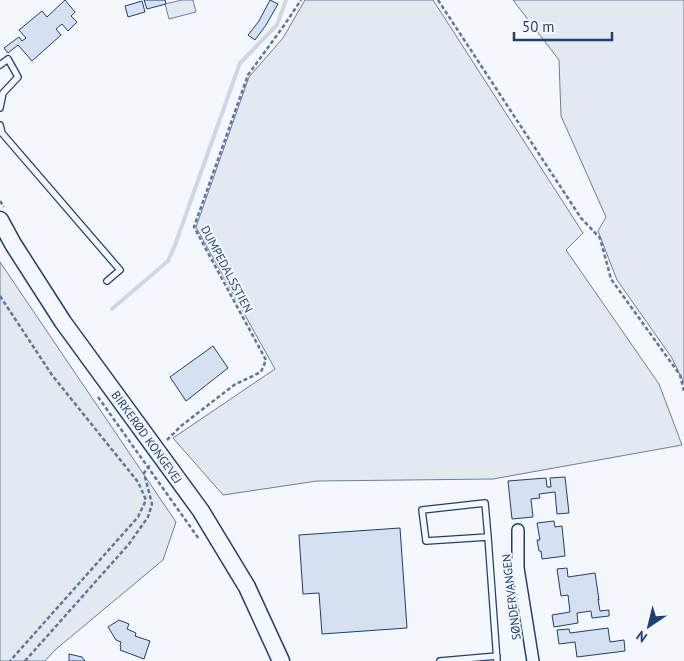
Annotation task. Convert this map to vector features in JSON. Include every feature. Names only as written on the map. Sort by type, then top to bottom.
[{"type":"main road","name":"BIRKERØD KONGEVEJ","points":[[0,220],[13,244],[63,322],[201,511],[246,587],[281,661]]},
{"type":"street","name":"SØNDERVANGEN","points":[[518,530],[518,568],[533,661]]},
{"type":"lane","points":[[0,65],[8,59],[18,77],[3,93],[0,108]]},
{"type":"lane","points":[[0,125],[2,133],[120,270],[107,281]]},
{"type":"lane","points":[[440,661],[497,659],[488,537],[485,504],[422,510],[426,541],[488,537]]},
{"type":"path","name":"DUMPEDALSSTIEN","points":[[160,454],[164,443],[181,426],[234,385],[261,372],[266,360],[194,227],[248,74],[286,24],[301,0]]},
{"type":"path","points":[[438,0],[581,218],[600,238],[611,279],[680,375],[684,391]]},
{"type":"path","points":[[0,296],[52,375],[138,482],[146,500],[138,517],[10,661]]},
{"type":"path","points":[[95,392],[204,545]]},
{"type":"path","points":[[25,661],[129,544],[148,517],[152,504],[144,473],[160,454]]},
{"type":"shaded area","points":[[182,0],[193,0],[196,12],[169,19],[165,4]]},
{"type":"shaded area","points":[[305,0],[433,0],[583,233],[566,250],[659,384],[682,445],[493,479],[317,481],[223,495],[173,438],[275,369],[196,227],[249,77],[283,38]]},
{"type":"shaded area","points":[[513,0],[684,0],[684,383],[672,358],[617,280],[598,231],[606,217],[561,116],[559,60]]},
{"type":"shaded area","points":[[0,262],[176,522],[163,560],[55,650],[45,661],[0,661]]},
{"type":"building","points":[[65,0],[75,12],[71,16],[77,22],[68,31],[62,24],[56,29],[61,35],[32,61],[18,45],[8,53],[4,48],[19,37],[22,41],[26,38],[19,30],[42,11],[47,17]]},
{"type":"building","points":[[144,0],[165,0],[166,4],[147,9]]},
{"type":"building","points":[[270,0],[278,4],[255,40],[248,35],[259,21]]},
{"type":"building","points":[[142,1],[145,12],[128,17],[125,6]]},
{"type":"building","points":[[213,346],[228,368],[186,401],[170,377]]},
{"type":"building","points":[[565,477],[569,513],[557,514],[555,492],[539,494],[540,498],[531,499],[533,517],[512,519],[508,481],[546,478],[547,487],[551,487],[550,478]]},
{"type":"building","points":[[554,521],[555,527],[562,526],[565,556],[542,559],[537,540],[540,540],[537,523]]},
{"type":"building","points":[[400,528],[407,628],[322,634],[319,593],[303,594],[299,535]]},
{"type":"building","points":[[567,568],[568,577],[595,573],[600,611],[609,610],[609,616],[592,618],[591,611],[577,613],[578,623],[554,627],[552,615],[570,612],[568,595],[561,596],[557,569]]},
{"type":"building","points":[[119,620],[129,624],[127,629],[136,633],[135,636],[150,641],[144,659],[120,650],[121,642],[116,640],[108,627]]},
{"type":"building","points":[[608,628],[610,642],[624,640],[625,651],[577,657],[575,642],[559,644],[557,630],[569,629],[570,633]]},
{"type":"building","points":[[69,654],[82,657],[85,661],[69,661]]},
{"type":"waterway","points":[[112,309],[168,261],[240,63],[277,25],[286,0]]}]
